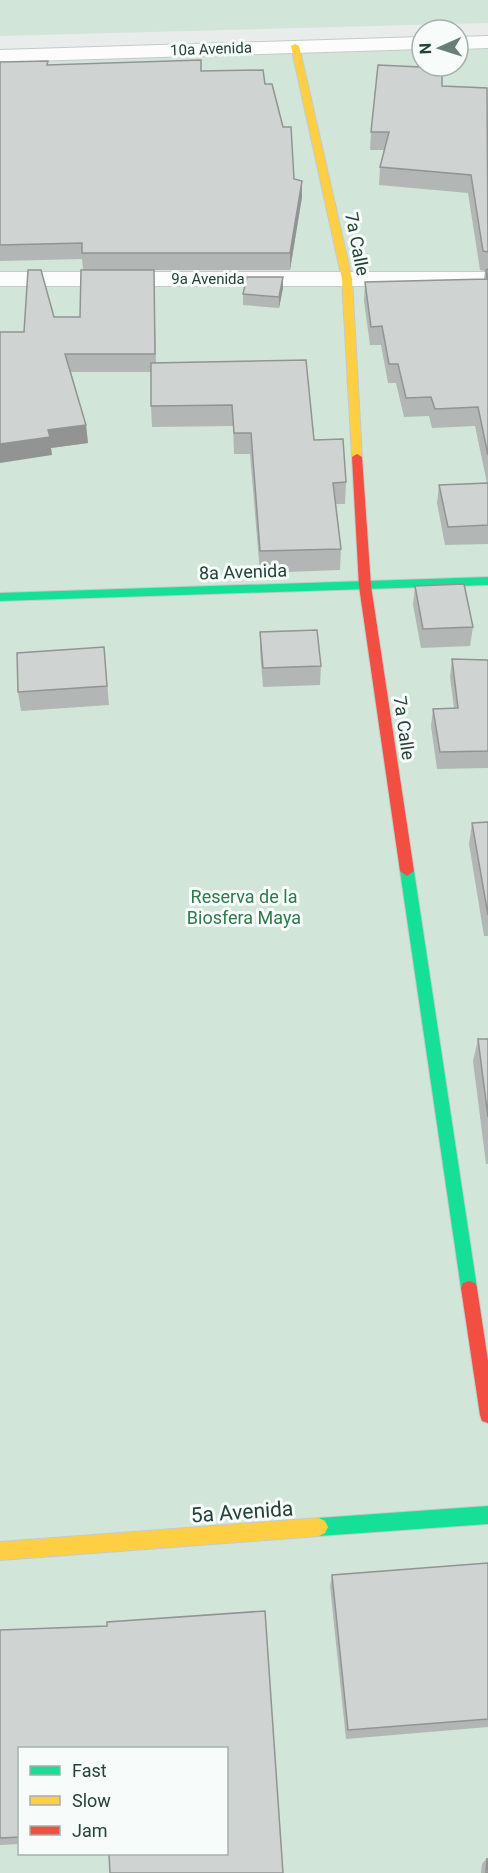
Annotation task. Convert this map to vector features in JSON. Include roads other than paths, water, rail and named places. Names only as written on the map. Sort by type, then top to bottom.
[{"type":"street","points":[[470,43],[488,42]]},
{"type":"street","name":"10a Avenida","points":[[0,56],[410,43]]},
{"type":"street","name":"7a Calle","points":[[295,46],[347,279],[365,586],[488,1415]]},
{"type":"street","name":"9a Avenida","points":[[0,279],[488,279]]},
{"type":"street","name":"8a Avenida","points":[[0,597],[488,581]]},
{"type":"street","name":"5a Avenida","points":[[0,1551],[488,1515]]},
{"type":"park label","name":"Reserva de la Biosfera Maya","points":[[244,907]]}]
